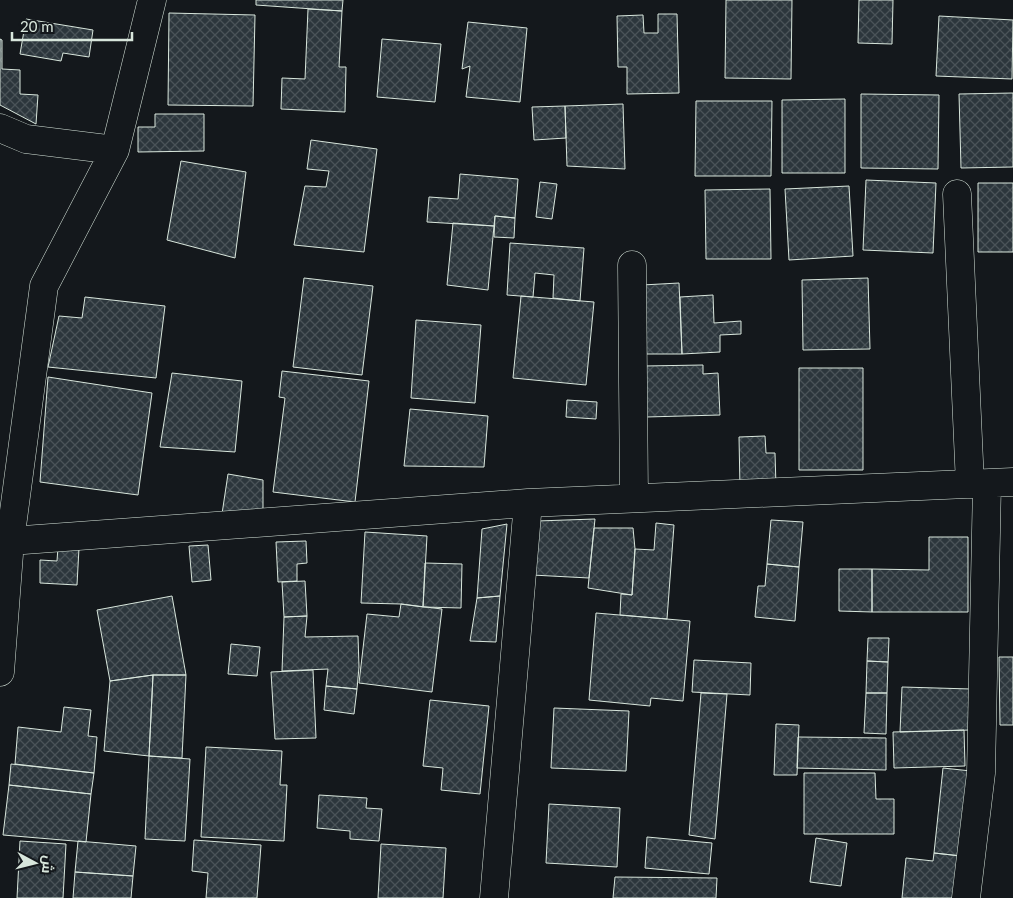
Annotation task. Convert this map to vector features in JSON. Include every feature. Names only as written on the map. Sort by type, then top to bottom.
[{"type":"street","points":[[0,672],[5,543],[44,286],[115,150],[152,0]]},
{"type":"street","points":[[0,128],[26,139],[115,150]]},
{"type":"street","points":[[957,194],[990,483],[981,772],[966,898]]},
{"type":"street","points":[[632,264],[634,498]]},
{"type":"street","points":[[5,543],[528,503],[990,483]]},
{"type":"street","points":[[494,898],[528,503]]},
{"type":"building","points":[[256,0],[343,0],[342,11],[256,5]]},
{"type":"building","points":[[726,0],[792,0],[791,79],[725,78]]},
{"type":"building","points":[[859,0],[893,0],[892,44],[858,43]]},
{"type":"building","points":[[308,9],[342,11],[339,67],[346,67],[345,112],[281,109],[282,78],[305,79]]},
{"type":"building","points":[[169,13],[255,15],[253,106],[168,105]]},
{"type":"building","points":[[658,14],[677,14],[679,93],[627,94],[627,67],[618,67],[617,16],[643,15],[644,33],[658,33]]},
{"type":"building","points":[[939,16],[1013,20],[1012,79],[936,76]]},
{"type":"building","points":[[26,19],[93,30],[89,57],[63,53],[61,61],[20,54]]},
{"type":"building","points":[[468,22],[527,28],[520,102],[466,97],[470,66],[462,69]]},
{"type":"building","points":[[0,39],[2,40],[2,69],[20,70],[20,94],[38,95],[36,124],[0,105]]},
{"type":"building","points":[[382,39],[441,44],[435,102],[377,97]]},
{"type":"building","points":[[1013,93],[1013,167],[961,168],[959,94]]},
{"type":"building","points":[[861,94],[939,95],[938,169],[861,168]]},
{"type":"building","points":[[845,99],[845,173],[782,173],[782,100]]},
{"type":"building","points":[[696,101],[772,101],[771,176],[695,176]]},
{"type":"building","points":[[623,104],[625,169],[567,166],[565,106]]},
{"type":"building","points":[[565,106],[566,138],[534,140],[532,107]]},
{"type":"building","points":[[155,114],[204,114],[204,151],[138,152],[138,127],[155,127]]},
{"type":"building","points":[[311,140],[377,149],[364,252],[294,245],[305,186],[326,187],[329,171],[307,169]]},
{"type":"building","points":[[181,161],[246,172],[235,258],[167,240]]},
{"type":"building","points":[[460,174],[518,179],[515,218],[495,216],[494,226],[427,222],[429,197],[458,199]]},
{"type":"building","points":[[866,180],[936,183],[933,253],[863,250]]},
{"type":"building","points":[[540,182],[557,184],[552,219],[536,217]]},
{"type":"building","points":[[978,183],[1013,183],[1013,252],[978,252]]},
{"type":"building","points":[[849,186],[853,256],[789,260],[785,189]]},
{"type":"building","points":[[770,189],[771,259],[706,259],[705,190]]},
{"type":"building","points":[[495,216],[515,218],[514,238],[494,237]]},
{"type":"building","points":[[453,223],[494,226],[488,290],[447,285]]},
{"type":"building","points":[[510,243],[584,248],[580,301],[553,298],[554,275],[535,273],[533,297],[507,295]]},
{"type":"building","points":[[304,278],[373,286],[362,375],[293,367]]},
{"type":"building","points":[[868,278],[870,349],[803,350],[802,280]]},
{"type":"building","points":[[679,283],[682,354],[644,354],[642,285]]},
{"type":"building","points":[[713,295],[714,323],[741,321],[741,334],[720,335],[720,352],[682,354],[680,297]]},
{"type":"building","points":[[521,296],[594,302],[586,385],[513,378]]},
{"type":"building","points":[[85,297],[165,306],[156,378],[48,367],[59,316],[82,318]]},
{"type":"building","points":[[416,320],[481,325],[475,403],[411,398]]},
{"type":"building","points":[[703,365],[703,374],[718,373],[720,415],[646,417],[644,366]]},
{"type":"building","points":[[799,368],[863,368],[863,470],[799,470]]},
{"type":"building","points":[[282,371],[369,381],[355,502],[273,492],[285,398],[279,397]]},
{"type":"building","points":[[172,373],[242,381],[235,452],[160,447]]},
{"type":"building","points":[[48,377],[152,393],[138,495],[40,482]]},
{"type":"building","points":[[567,400],[597,402],[596,419],[566,417]]},
{"type":"building","points":[[410,409],[488,416],[484,467],[404,466]]},
{"type":"building","points":[[765,436],[766,453],[775,453],[776,486],[740,488],[739,437]]},
{"type":"building","points":[[228,474],[263,480],[263,513],[222,514]]},
{"type":"building","points":[[595,519],[589,578],[532,575],[537,521]]},
{"type":"building","points":[[771,520],[803,522],[799,567],[767,564]]},
{"type":"building","points":[[656,523],[674,525],[667,619],[620,615],[621,594],[632,595],[635,549],[654,550]]},
{"type":"building","points":[[507,524],[500,596],[477,598],[482,529]]},
{"type":"building","points":[[594,528],[633,528],[635,549],[632,595],[588,588]]},
{"type":"building","points":[[365,532],[427,536],[423,607],[401,604],[361,603]]},
{"type":"building","points":[[929,537],[968,537],[968,612],[872,612],[872,569],[929,570]]},
{"type":"building","points":[[306,541],[307,563],[297,564],[297,581],[278,582],[276,542]]},
{"type":"building","points":[[208,545],[211,580],[192,582],[189,546]]},
{"type":"building","points":[[58,547],[79,548],[77,585],[40,583],[40,560],[57,561]]},
{"type":"building","points":[[425,563],[462,564],[461,608],[423,607]]},
{"type":"building","points":[[767,564],[799,567],[795,621],[755,617],[758,586],[765,586]]},
{"type":"building","points":[[839,569],[872,569],[872,612],[839,611]]},
{"type":"building","points":[[305,581],[307,616],[284,617],[282,582]]},
{"type":"building","points":[[172,596],[186,675],[153,675],[110,681],[97,610]]},
{"type":"building","points":[[500,596],[496,642],[470,641],[477,598]]},
{"type":"building","points":[[401,604],[442,609],[432,692],[359,683],[367,614],[399,617]]},
{"type":"building","points":[[596,613],[690,621],[683,701],[651,698],[650,706],[589,700]]},
{"type":"building","points":[[307,616],[305,637],[358,636],[359,667],[357,689],[326,686],[328,669],[282,671],[284,617]]},
{"type":"building","points":[[868,638],[889,638],[888,662],[867,661]]},
{"type":"building","points":[[231,644],[260,647],[257,676],[228,674]]},
{"type":"building","points":[[999,657],[1013,657],[1013,725],[1000,725]]},
{"type":"building","points":[[694,660],[751,663],[750,695],[692,692]]},
{"type":"building","points":[[867,661],[888,662],[887,693],[866,693]]},
{"type":"building","points":[[313,670],[316,738],[275,739],[271,672]]},
{"type":"building","points":[[153,675],[149,756],[104,751],[110,681]]},
{"type":"building","points":[[153,675],[186,675],[182,758],[149,756]]},
{"type":"building","points":[[326,686],[357,689],[354,714],[324,710]]},
{"type":"building","points":[[902,687],[971,689],[970,730],[900,732]]},
{"type":"building","points":[[701,693],[727,694],[715,839],[689,835]]},
{"type":"building","points":[[866,693],[887,693],[886,734],[864,733]]},
{"type":"building","points":[[430,700],[489,706],[480,794],[441,790],[443,768],[423,766]]},
{"type":"building","points":[[64,707],[91,710],[88,736],[97,737],[94,773],[15,764],[18,727],[61,732]]},
{"type":"building","points":[[554,708],[629,711],[626,771],[551,768]]},
{"type":"building","points":[[776,724],[799,725],[797,775],[774,775]]},
{"type":"building","points":[[964,730],[965,766],[894,768],[893,732]]},
{"type":"building","points":[[798,737],[886,738],[886,770],[797,768]]},
{"type":"building","points":[[206,747],[282,751],[280,785],[287,785],[284,841],[201,837]]},
{"type":"building","points":[[149,756],[190,759],[185,841],[145,839]]},
{"type":"building","points":[[11,764],[94,773],[91,794],[9,785]]},
{"type":"building","points":[[943,768],[971,771],[961,856],[934,853]]},
{"type":"building","points":[[804,773],[875,773],[876,799],[894,799],[894,834],[804,834]]},
{"type":"building","points":[[9,785],[91,794],[86,842],[3,835]]},
{"type":"building","points":[[319,795],[367,798],[366,808],[382,809],[379,841],[350,839],[350,831],[317,828]]},
{"type":"building","points":[[549,804],[620,808],[617,867],[546,863]]},
{"type":"building","points":[[647,837],[712,843],[709,874],[645,868]]},
{"type":"building","points":[[816,838],[847,843],[841,886],[810,882]]},
{"type":"building","points":[[194,840],[261,845],[257,898],[206,898],[208,873],[192,871]]},
{"type":"building","points":[[20,841],[66,844],[63,898],[17,898]]},
{"type":"building","points":[[78,841],[136,846],[133,876],[75,872]]},
{"type":"building","points":[[381,844],[446,848],[443,898],[378,898]]},
{"type":"building","points":[[934,853],[961,856],[956,898],[902,898],[906,858],[933,861]]},
{"type":"building","points":[[75,872],[133,876],[131,898],[73,898]]},
{"type":"building","points":[[615,877],[717,878],[716,898],[613,898]]}]
